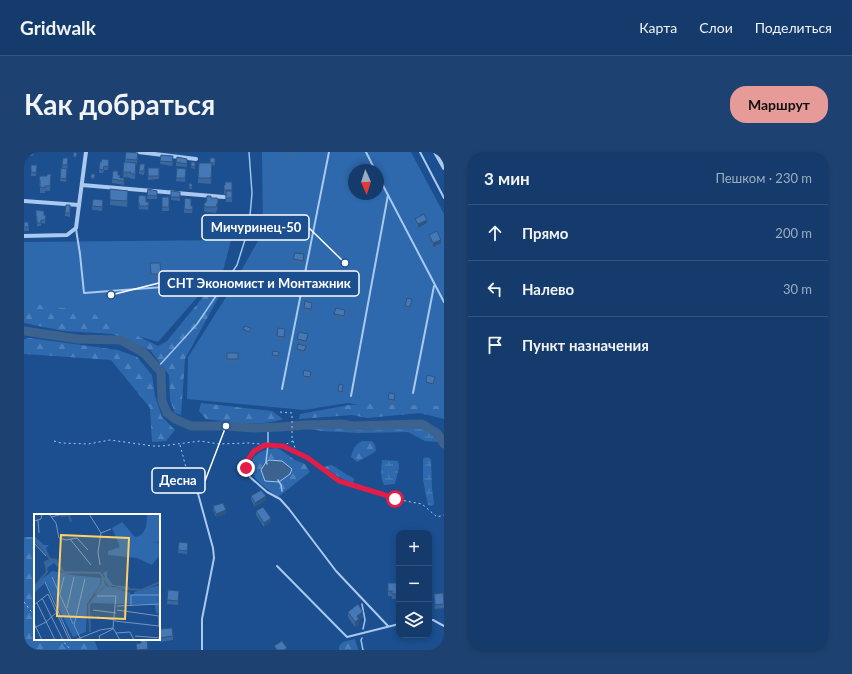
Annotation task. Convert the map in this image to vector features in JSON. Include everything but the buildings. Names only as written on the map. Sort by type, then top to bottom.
[{"type":"street","points":[[24,236],[67,235],[76,228],[86,152]]},
{"type":"street","points":[[138,152],[196,159]]},
{"type":"street","points":[[435,152],[444,168]]},
{"type":"street","points":[[82,185],[224,197]]},
{"type":"street","points":[[24,200],[79,205]]},
{"type":"lane","points":[[282,389],[328,152]]},
{"type":"lane","points":[[366,152],[372,164]]},
{"type":"lane","points":[[420,152],[444,198]]},
{"type":"lane","points":[[384,187],[444,302]]},
{"type":"lane","points":[[351,396],[388,195]]},
{"type":"lane","points":[[76,228],[84,293],[203,284]]},
{"type":"lane","points":[[413,393],[435,285]]},
{"type":"lane","points":[[250,477],[267,492],[280,499],[336,571],[388,626]]},
{"type":"lane","points":[[194,479],[213,548],[214,558],[202,619],[202,650]]},
{"type":"lane","points":[[277,566],[347,637],[396,625]]},
{"type":"lane","points":[[432,620],[444,626]]},
{"type":"path","points":[[280,412],[292,413],[292,437],[296,452]]},
{"type":"path","points":[[54,441],[61,443],[88,444],[110,440],[162,446],[200,441],[219,444],[249,443],[281,446],[308,458],[339,481],[395,499],[422,504],[437,516],[444,515]]},
{"type":"path","points":[[281,446],[293,441]]},
{"type":"path","points":[[180,444],[183,461],[189,480],[194,479]]},
{"type":"path","points":[[250,477],[246,466],[247,461],[254,451],[265,445]]},
{"type":"path","points":[[24,602],[34,614]]},
{"type":"path","points":[[62,640],[72,650]]},
{"type":"green space","points":[[262,152],[411,152],[444,214],[444,410],[370,407],[348,403],[304,410],[187,399],[188,357],[228,294],[263,232]]},
{"type":"green space","points":[[231,240],[221,279],[207,286],[158,342],[88,321],[24,305],[24,242]]},
{"type":"green space","points":[[212,286],[222,291],[185,359],[181,415],[175,413],[170,400],[169,375],[150,350],[112,334],[63,331],[24,323],[24,303],[88,311],[158,346],[167,341]]},
{"type":"green space","points":[[30,338],[118,350],[137,357],[152,375],[155,396],[162,417],[175,430],[166,441],[152,442],[150,408],[111,360],[24,354],[24,339]]},
{"type":"green space","points":[[201,403],[272,411],[283,419],[264,423],[254,423],[206,419],[199,411]]},
{"type":"green space","points":[[371,404],[444,406],[444,419],[420,413],[367,418],[352,415],[299,419],[300,414],[349,405]]},
{"type":"green space","points":[[316,422],[352,428],[422,426],[435,434],[438,438],[438,442],[425,441],[408,432],[359,433],[321,431],[305,428],[303,423]]},
{"type":"green space","points":[[362,441],[372,441],[375,445],[376,451],[357,462],[351,457],[355,448]]},
{"type":"green space","points":[[276,448],[295,460],[305,464],[310,472],[278,497],[264,487],[253,475],[249,464],[260,452]]},
{"type":"green space","points":[[427,457],[431,459],[434,504],[432,506],[428,505],[423,480],[423,459]]},
{"type":"green space","points":[[382,460],[398,461],[399,467],[395,484],[384,485],[381,476]]},
{"type":"green space","points":[[331,465],[352,477],[354,479],[353,484],[324,467]]},
{"type":"green space","points":[[24,537],[34,537],[34,640],[94,640],[98,650],[24,650]]},
{"type":"green space","points":[[355,639],[358,650],[339,650],[339,646],[343,642]]},
{"type":"shaded area","points":[[269,460],[282,461],[292,469],[290,474],[279,482],[265,481],[261,470]]},
{"type":"waterway","points":[[157,368],[197,324],[237,265],[249,227],[252,193],[249,152]]},
{"type":"waterway","points":[[24,331],[78,339],[121,340],[144,353],[161,372],[162,401],[167,413],[175,419],[191,426],[253,428],[341,424],[352,426],[422,424],[437,433],[444,444]]},
{"type":"waterway","points":[[267,464],[268,428]]},
{"type":"waterway","points":[[278,480],[282,491]]},
{"type":"waterway","points":[[362,604],[365,620],[363,629]]},
{"type":"waterway","points":[[362,638],[363,650]]},
{"type":"place","name":"Мичуринец-50","points":[[345,263]]},
{"type":"place","name":"СНТ Экономист и Монтажник","points":[[111,295]]},
{"type":"place","name":"Десна","points":[[226,426]]},
{"type":"route","points":[[246,468],[247,461],[254,451],[265,445],[283,446],[308,458],[339,481],[395,499]]}]
